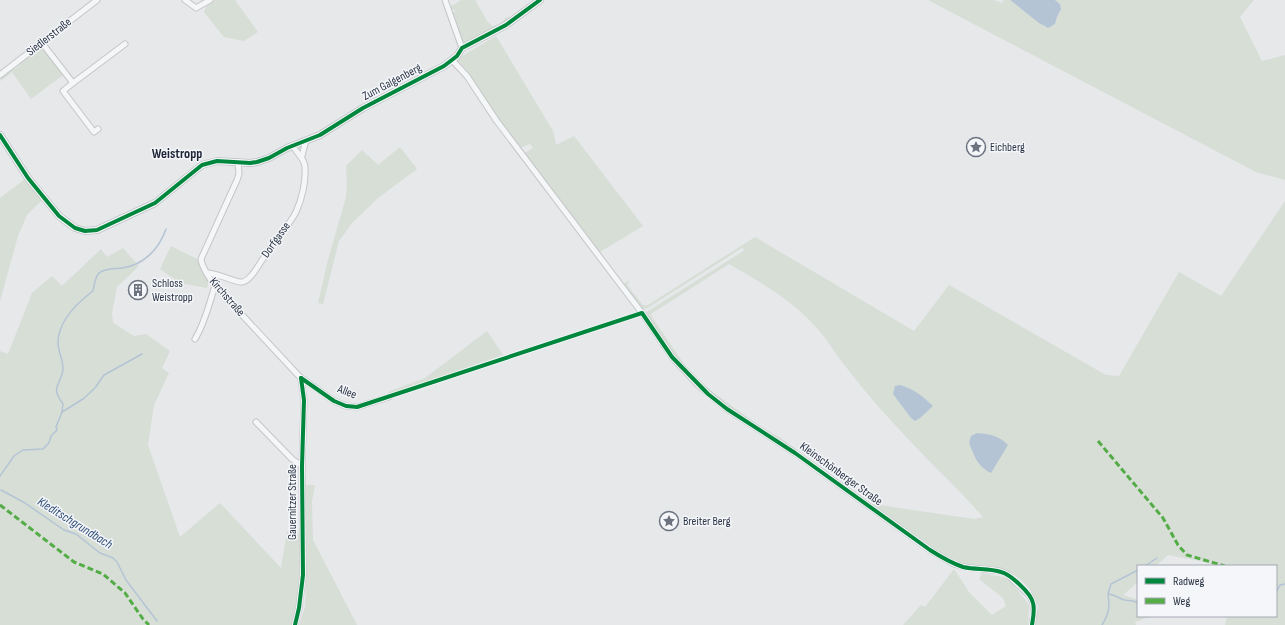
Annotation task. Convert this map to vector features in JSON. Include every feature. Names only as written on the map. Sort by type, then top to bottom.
[{"type":"street","name":"Siedlerstraße","points":[[0,75],[97,0]]},
{"type":"street","points":[[185,0],[196,8],[210,0]]},
{"type":"street","points":[[445,0],[462,48]]},
{"type":"street","name":"Zum Galgenberg","points":[[0,134],[28,178],[59,216],[75,228],[85,231],[97,230],[155,203],[202,165],[218,161],[250,164],[263,160],[320,135],[363,108],[429,74],[452,60],[457,56],[462,48],[506,25],[540,0]]},
{"type":"street","points":[[42,42],[74,83]]},
{"type":"street","points":[[98,129],[94,132],[63,91],[125,44]]},
{"type":"street","name":"Kleinschönberger Straße","points":[[452,60],[468,76],[496,120],[642,313],[672,357],[708,394],[727,409],[794,453],[930,550],[964,567],[1000,571],[1011,577],[1030,596],[1033,603],[1034,613],[1032,625]]},
{"type":"street","name":"Dorfgasse","points":[[207,273],[224,276],[240,282],[245,281],[252,275],[295,213],[301,194],[305,173],[302,156],[305,144],[304,142]]},
{"type":"street","points":[[293,146],[302,156]]},
{"type":"street","name":"Kirchstraße","points":[[238,162],[239,174],[237,180],[201,258],[201,262],[215,286],[301,378]]},
{"type":"street","points":[[195,339],[202,328],[205,314],[215,286]]},
{"type":"street","name":"Allee","points":[[301,378],[334,400],[351,407],[357,408],[389,397]]},
{"type":"street","name":"Gauernitzer Straße","points":[[294,625],[299,608],[303,575],[302,466],[304,400],[301,378]]},
{"type":"street","points":[[256,422],[292,459],[302,466]]},
{"type":"shaded area","points":[[215,0],[235,0],[258,32],[244,41],[224,37],[204,12],[206,7]]},
{"type":"shaded area","points":[[461,0],[475,0],[487,21],[492,26],[500,24],[505,18],[510,17],[534,0],[537,0],[504,24],[464,43],[461,40],[451,13],[455,12],[454,9],[451,10],[450,7]]},
{"type":"shaded area","points":[[928,0],[993,0],[1002,3],[1004,0],[1010,0],[1045,27],[1055,24],[1061,9],[1060,4],[1055,0],[1254,0],[1240,17],[1262,61],[1285,55],[1285,180],[1256,172]]},
{"type":"shaded area","points":[[496,36],[553,131],[556,145],[574,136],[643,226],[600,252],[528,158],[525,153],[533,148],[530,144],[520,148],[482,96],[467,70],[458,61],[459,58]]},
{"type":"shaded area","points":[[40,47],[63,75],[31,99],[12,72],[1,81],[0,77],[13,67],[15,69],[20,65],[19,63]]},
{"type":"shaded area","points":[[400,147],[417,169],[378,198],[352,223],[339,241],[323,304],[318,303],[328,260],[346,197],[346,166],[362,150],[378,165]]},
{"type":"shaded area","points":[[25,179],[42,200],[27,215],[18,236],[0,301],[0,198]]},
{"type":"shaded area","points":[[1285,201],[1285,625],[1225,625],[1227,617],[1277,617],[1277,565],[1215,565],[1168,555],[1157,565],[1137,565],[1137,583],[1123,595],[1137,600],[1137,617],[1148,617],[1135,622],[1136,625],[1035,625],[1038,606],[1031,591],[1023,582],[1010,572],[966,565],[940,554],[922,540],[920,541],[721,402],[699,384],[674,356],[645,313],[745,250],[742,248],[646,309],[641,307],[623,284],[630,280],[627,285],[643,305],[648,305],[755,237],[914,331],[949,285],[1106,375],[1119,376],[1179,272],[1221,296]],"holes":[[[729,264],[786,299],[806,317],[819,331],[858,383],[877,405],[983,517],[974,519],[872,504],[782,439],[757,424],[711,391],[684,364],[651,314]]]},
{"type":"shaded area","points":[[171,246],[197,259],[209,282],[207,288],[180,283],[160,269]]},
{"type":"shaded area","points":[[123,248],[139,266],[117,287],[112,313],[113,323],[134,336],[146,334],[170,351],[162,368],[169,373],[154,405],[148,445],[180,537],[220,503],[281,568],[287,531],[300,533],[300,568],[298,591],[292,625],[0,625],[0,351],[8,354],[32,293],[52,276],[62,286],[101,249],[107,257]]},
{"type":"shaded area","points":[[487,331],[503,355],[390,395],[388,392],[425,378]]},
{"type":"shaded area","points":[[304,485],[315,485],[312,501],[313,540],[357,625],[299,625],[305,607],[306,579]]},
{"type":"shaded area","points":[[954,569],[969,592],[992,615],[1006,606],[1003,598],[979,579],[982,573],[1008,578],[1029,605],[1028,625],[903,625],[921,605],[925,607]]},
{"type":"water","points":[[1010,0],[1055,0],[1060,4],[1061,9],[1055,24],[1048,28],[1039,23]]},
{"type":"water","points":[[900,385],[918,393],[933,406],[915,421],[911,418],[893,394],[895,386]]},
{"type":"water","points":[[977,433],[994,436],[1001,439],[1008,445],[991,473],[979,464],[969,443],[971,436]]},
{"type":"waterway","points":[[0,476],[14,456],[23,450],[43,449],[49,443],[51,436],[57,430],[56,427],[62,412],[63,404],[56,390],[63,370],[58,343],[61,327],[65,320],[75,307],[93,291],[96,279],[101,271],[130,266],[144,260],[155,249],[166,229]]},
{"type":"waterway","points":[[62,412],[83,399],[95,388],[104,375],[142,354]]},
{"type":"waterway","name":"Kleditschgrundbach","points":[[1,490],[25,503],[64,530],[76,534],[100,553],[113,558],[117,562],[126,580],[157,621]]},
{"type":"waterway","points":[[1146,565],[1157,558]]},
{"type":"waterway","points":[[1108,594],[1111,584],[1137,571]]},
{"type":"waterway","points":[[1277,591],[1280,585],[1285,584]]},
{"type":"waterway","points":[[1102,625],[1108,610],[1108,594],[1124,600],[1137,603]]},
{"type":"marked path","points":[[1098,441],[1163,518],[1178,545],[1187,555],[1222,565]]},
{"type":"marked path","points":[[0,505],[74,562],[103,574],[125,593],[149,625]]},
{"type":"cycle path","points":[[0,135],[28,178],[59,216],[75,228],[85,231],[97,230],[155,203],[202,165],[217,161],[257,162],[320,135],[363,108],[444,66],[457,56],[462,48],[506,25],[540,0]]},
{"type":"cycle path","points":[[301,378],[334,401],[346,406],[357,407],[642,313],[672,357],[708,394],[727,409],[795,453],[938,555],[963,567],[987,569],[1005,573],[1015,580],[1028,594],[1033,603],[1034,614],[1032,625]]},
{"type":"cycle path","points":[[295,625],[299,608],[303,575],[302,466],[304,400],[301,378]]},
{"type":"place","name":"Eichberg","points":[[976,147]]},
{"type":"place","name":"Schloss Weistropp","points":[[138,290]]},
{"type":"place","name":"Breiter Berg","points":[[669,521]]},
{"type":"district","name":"Weistropp","points":[[177,153]]}]
